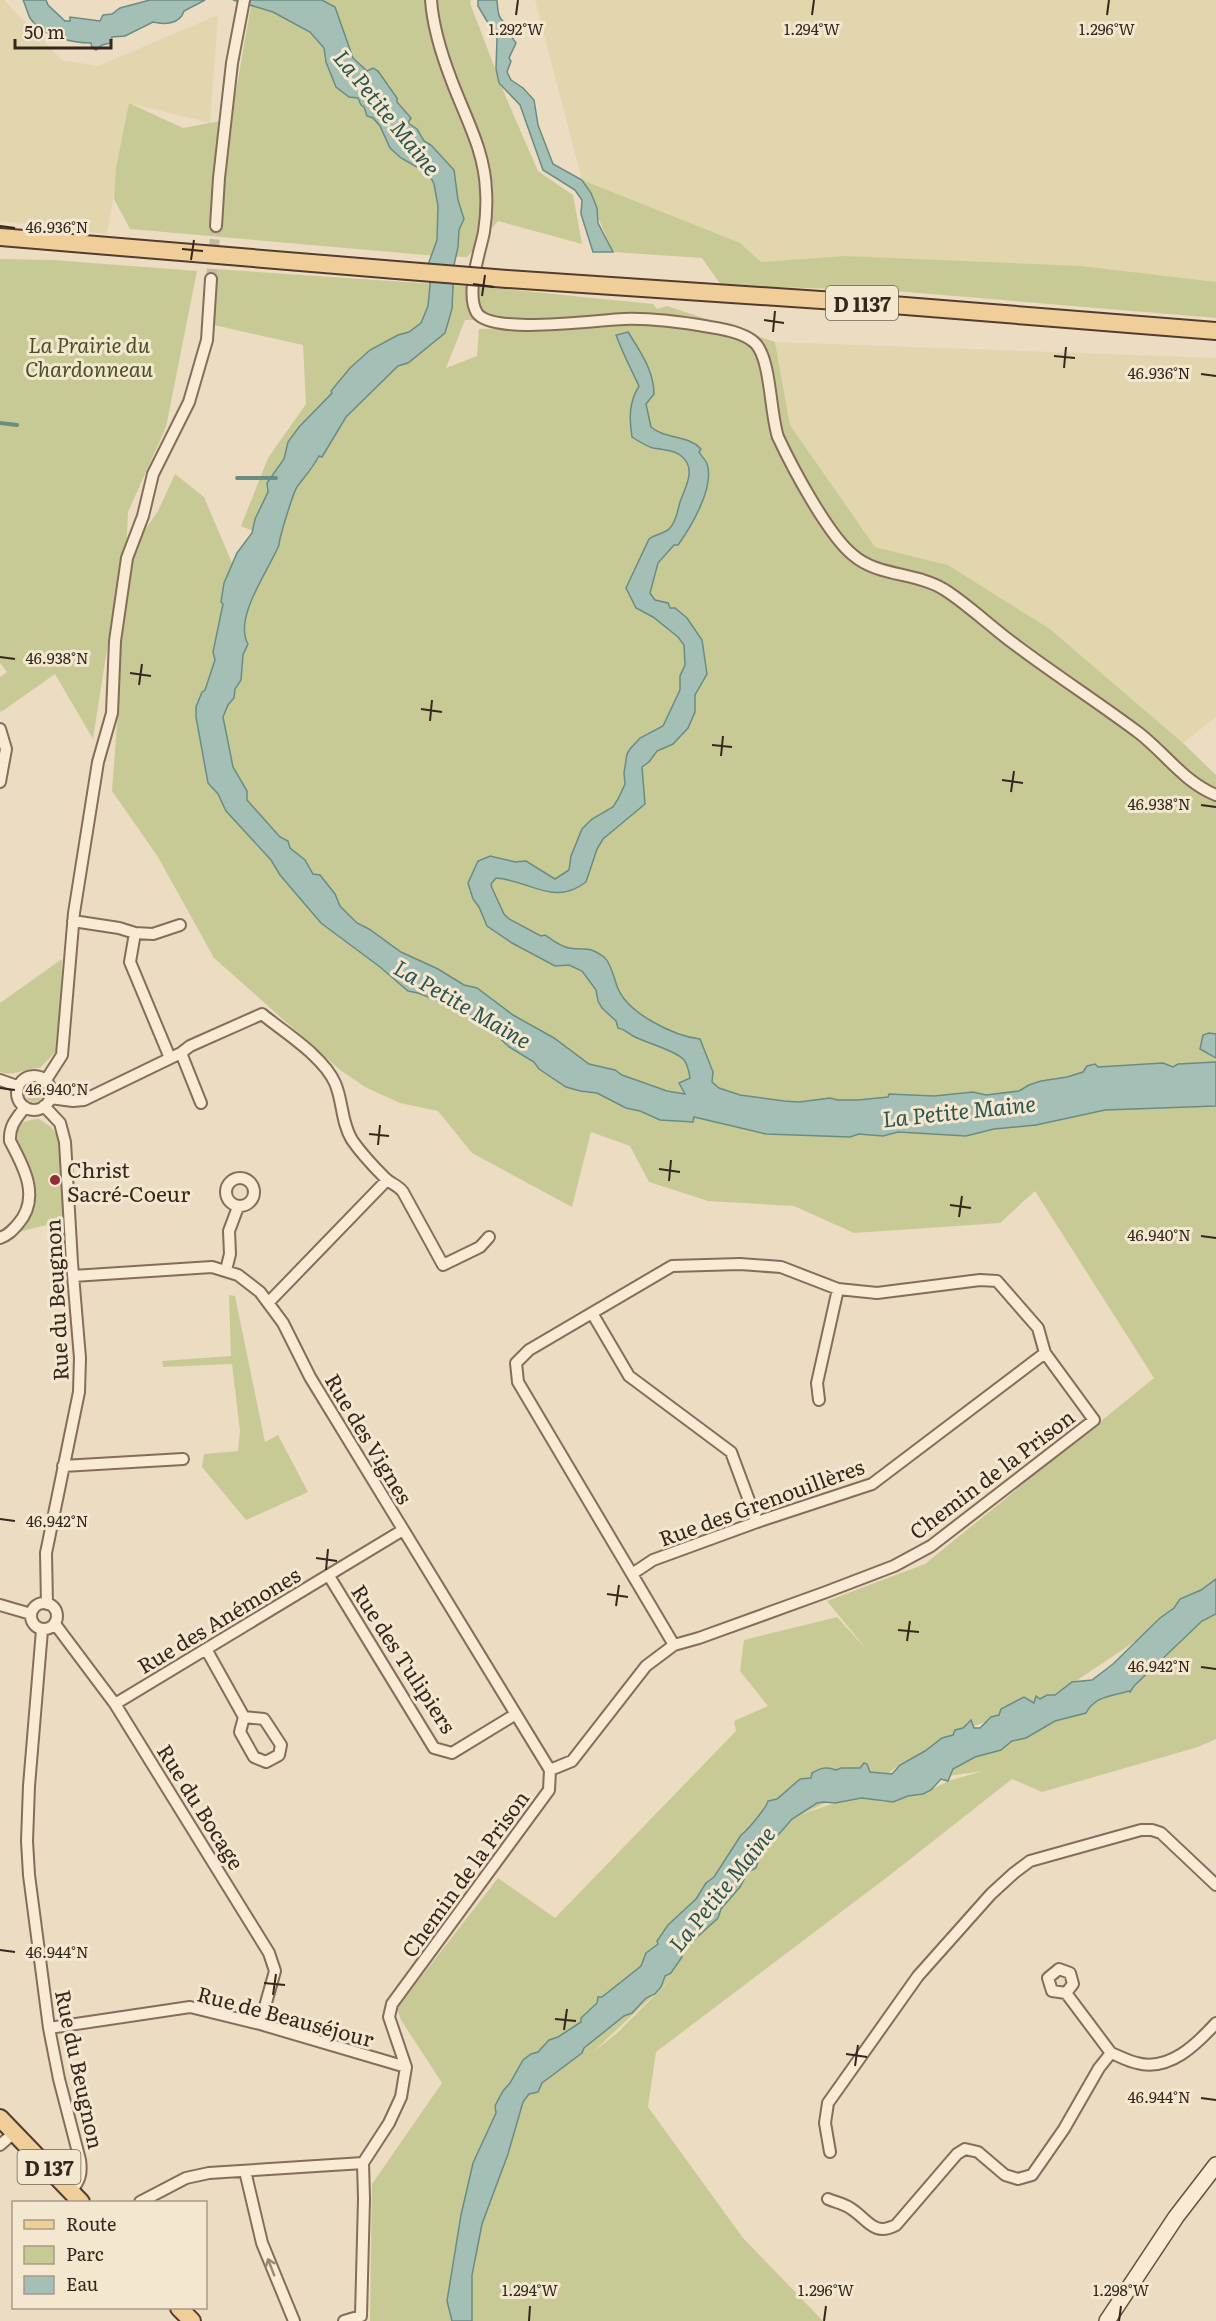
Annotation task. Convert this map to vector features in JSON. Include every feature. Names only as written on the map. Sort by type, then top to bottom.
[{"type":"main road","name":"D 1137","points":[[0,237],[507,279],[880,304],[1216,331]]},
{"type":"main road","name":"D 137","points":[[0,2118],[76,2197]]},
{"type":"main road","points":[[1107,2321],[1176,2217],[1216,2165]]},
{"type":"main road","points":[[181,2309],[192,2321]]},
{"type":"street","points":[[431,0],[433,22],[439,45],[478,144],[484,167],[486,213],[473,290],[477,314],[492,322],[519,325],[623,319],[660,320],[725,329],[755,343],[762,353],[772,416],[778,436],[827,522],[852,555],[875,567],[915,577],[945,590],[1015,645],[1138,732],[1188,780],[1216,795]]},
{"type":"street","points":[[216,226],[232,63],[243,5]]},
{"type":"street","points":[[46,1080],[62,1055],[73,921],[98,762],[112,713],[116,641],[127,558],[143,516],[153,474],[192,391],[207,340],[211,279]]},
{"type":"street","points":[[0,729],[6,749],[0,782]]},
{"type":"street","points":[[73,921],[119,928],[135,933],[153,934],[180,925]]},
{"type":"street","points":[[135,933],[130,962],[170,1058]]},
{"type":"street","points":[[47,1102],[51,1089],[46,1080],[33,1075],[26,1077],[17,1086],[17,1098],[31,1110],[47,1102],[84,1100],[181,1053],[190,1046],[262,1014],[319,1060],[329,1072],[336,1085],[344,1123],[353,1141],[387,1180],[398,1185],[443,1265],[480,1246],[489,1237]]},
{"type":"street","points":[[181,1053],[201,1103]]},
{"type":"street","points":[[0,1080],[17,1086]]},
{"type":"street","name":"Rue du Beugnon","points":[[47,1102],[63,1131],[80,1358],[79,1392],[46,1553],[47,1604]]},
{"type":"street","points":[[0,1238],[8,1235],[25,1216],[30,1192],[25,1172],[9,1135],[11,1127],[25,1107]]},
{"type":"street","points":[[268,1303],[387,1180]]},
{"type":"street","points":[[226,1270],[230,1254],[230,1231],[238,1207]]},
{"type":"street","points":[[674,1645],[518,1382],[516,1363],[528,1350],[672,1266],[740,1264],[782,1267],[838,1289],[878,1293],[980,1280],[997,1281],[1038,1328],[1045,1353]]},
{"type":"street","name":"Rue des Vignes","points":[[73,1276],[212,1267],[226,1270],[250,1282],[283,1323],[310,1377],[550,1770]]},
{"type":"street","points":[[819,1400],[818,1383],[838,1289]]},
{"type":"street","points":[[592,1313],[629,1376],[731,1452],[757,1522]]},
{"type":"street","name":"Chemin de la Prison","points":[[363,2163],[389,2122],[401,2097],[406,2067],[389,2017],[392,2004],[549,1790],[550,1770],[572,1761],[646,1666],[674,1645],[699,1638],[894,1566],[931,1546],[1094,1420],[1045,1353]]},
{"type":"street","name":"Rue des Grenouillères","points":[[632,1574],[653,1560],[757,1522],[872,1484],[1045,1353]]},
{"type":"street","points":[[63,1466],[183,1459]]},
{"type":"street","name":"Rue des Anémones","points":[[115,1704],[403,1530]]},
{"type":"street","name":"Rue des Tulipiers","points":[[329,1576],[434,1748],[452,1753],[516,1714]]},
{"type":"street","points":[[38,1604],[47,1604],[56,1612],[55,1624],[51,1628],[42,1629],[32,1623],[31,1614],[38,1604]]},
{"type":"street","points":[[0,1605],[31,1614]]},
{"type":"street","name":"Rue du Bocage","points":[[55,1624],[115,1704],[269,1953],[275,1971],[260,2024]]},
{"type":"street","name":"Rue du Beugnon","points":[[42,1629],[29,1786],[27,1841],[29,1875],[49,2028],[82,2172],[76,2197]]},
{"type":"street","points":[[207,1649],[244,1717],[240,1732],[254,1757],[266,1762],[279,1755],[281,1745],[264,1719],[244,1717]]},
{"type":"street","points":[[830,2151],[825,2123],[828,2103],[918,1976],[991,1894],[1022,1867],[1030,1862],[1111,1838],[1141,1830],[1152,1830],[1161,1833],[1216,1885]]},
{"type":"street","points":[[1066,1993],[1111,2053],[1139,2064],[1160,2063],[1183,2055],[1216,2023]]},
{"type":"street","name":"Rue de Beauséjour","points":[[49,2028],[190,2007],[260,2024],[406,2067]]},
{"type":"street","points":[[828,2199],[849,2207],[874,2228],[885,2230],[896,2225],[957,2154],[965,2149],[978,2151],[1005,2175],[1018,2179],[1032,2175],[1064,2129],[1099,2068],[1111,2053]]},
{"type":"street","points":[[0,2145],[15,2132]]},
{"type":"street","points":[[142,2201],[186,2178],[209,2173],[363,2163],[361,2316],[344,2321]]},
{"type":"street","points":[[245,2171],[262,2243],[294,2321]]},
{"type":"shaded area","points":[[0,0],[4,0],[62,60],[98,66],[218,15],[210,123],[129,103],[107,234],[0,221]]},
{"type":"shaded area","points":[[535,0],[1216,0],[1216,282],[761,262],[582,180]]},
{"type":"shaded area","points":[[775,342],[1216,358],[1216,717],[1183,743],[1050,629],[948,565],[875,547],[790,425]]},
{"type":"green space","points":[[252,0],[471,0],[470,3],[505,95],[538,171],[573,195],[582,244],[498,221],[467,257],[130,229],[114,199],[116,168],[129,103],[183,128],[231,119]]},
{"type":"green space","points":[[582,180],[740,243],[761,262],[845,256],[1081,266],[1216,282],[1216,318],[895,291],[721,285],[702,258],[613,252]]},
{"type":"green space","name":"La Prairie du Chardonneau","points":[[0,259],[53,260],[197,271],[166,427],[128,512],[126,557],[158,511],[175,474],[204,497],[249,603],[279,542],[241,526],[268,458],[306,404],[303,345],[214,325],[215,269],[494,288],[653,304],[657,309],[667,306],[775,342],[790,425],[875,547],[948,565],[1050,629],[1183,743],[1216,775],[1216,1739],[1198,1747],[1042,1792],[1012,1779],[890,1875],[656,2052],[648,2107],[743,2238],[823,2321],[370,2321],[372,2184],[442,2083],[401,2020],[397,2008],[498,1878],[555,1918],[736,1731],[734,1721],[768,1706],[740,1671],[744,1640],[837,1617],[867,1650],[827,1601],[925,1564],[1154,1378],[1035,1191],[1000,1223],[854,1233],[794,1206],[708,1201],[649,1182],[630,1146],[591,1132],[572,1207],[472,1153],[438,1111],[400,1103],[365,1087],[340,1070],[214,958],[158,857],[112,791],[119,697],[119,572],[93,739],[55,674],[1,712],[0,677],[7,672],[0,663]],"holes":[[[634,316],[601,328],[479,329],[477,356],[446,368],[465,320]],[[1200,1598],[1075,1707],[946,1737],[1055,1695]],[[896,1767],[927,1779],[983,1771],[948,1781],[923,1794],[908,1796],[893,1802],[882,1802],[869,1798],[835,1803],[802,1814],[888,1774]],[[676,1974],[617,2033],[592,2053]]]},
{"type":"green space","points":[[62,959],[61,1014],[57,1050],[40,1068],[10,1073],[0,1072],[0,1003]]},
{"type":"green space","points":[[34,1082],[41,1085],[44,1092],[41,1099],[34,1102],[27,1099],[24,1092],[27,1085]]},
{"type":"green space","points":[[39,1119],[51,1127],[58,1137],[65,1224],[65,1264],[46,1225],[19,1232],[31,1206],[34,1186],[16,1134],[22,1123]]},
{"type":"green space","points":[[229,1295],[235,1296],[265,1442],[278,1435],[308,1492],[246,1520],[202,1467],[204,1454],[238,1451],[240,1431],[232,1364],[163,1367],[162,1361],[231,1356]]},
{"type":"water","points":[[23,0],[46,0],[48,5],[65,21],[70,21],[70,17],[100,21],[103,15],[150,0],[205,0],[184,11],[176,21],[153,22],[125,36],[112,37],[111,43],[102,45],[96,50],[92,48],[91,43],[66,40],[42,30],[30,18]]},
{"type":"water","name":"La Petite Maine","points":[[233,0],[322,0],[335,7],[353,58],[367,71],[373,68],[378,71],[397,98],[397,102],[411,118],[408,123],[417,129],[424,141],[431,145],[454,170],[458,200],[464,219],[459,230],[454,265],[452,309],[445,333],[408,363],[398,366],[346,417],[322,457],[319,456],[295,491],[279,545],[249,608],[245,621],[248,644],[243,655],[241,680],[223,717],[233,767],[247,791],[247,800],[280,837],[288,841],[290,848],[305,860],[313,874],[320,875],[335,894],[340,906],[357,923],[401,952],[438,969],[464,985],[477,988],[513,1015],[554,1038],[589,1064],[615,1070],[622,1075],[667,1091],[685,1094],[679,1083],[690,1078],[684,1060],[675,1053],[618,1028],[616,1021],[602,1008],[596,990],[582,971],[569,965],[555,966],[512,943],[487,926],[473,899],[468,883],[478,861],[490,856],[515,862],[526,861],[555,879],[569,870],[571,856],[582,829],[592,819],[613,807],[618,799],[625,784],[624,773],[630,749],[640,738],[663,726],[680,690],[680,676],[685,665],[684,645],[678,637],[653,617],[636,608],[626,588],[649,539],[668,530],[674,522],[689,472],[685,460],[677,453],[650,447],[632,437],[631,410],[633,398],[639,386],[616,335],[628,332],[652,377],[654,394],[646,404],[651,427],[663,434],[695,444],[701,449],[699,452],[707,464],[709,473],[705,495],[678,545],[674,545],[658,563],[650,593],[655,600],[668,603],[670,608],[675,608],[687,618],[702,640],[707,674],[695,695],[695,712],[688,728],[673,744],[657,751],[642,767],[645,804],[603,839],[597,849],[586,882],[574,889],[552,892],[496,878],[491,884],[504,914],[509,919],[563,946],[590,950],[604,957],[622,996],[630,1005],[652,1022],[677,1033],[700,1039],[713,1072],[712,1082],[719,1088],[740,1095],[799,1102],[830,1098],[858,1100],[888,1097],[889,1094],[934,1096],[973,1092],[986,1095],[1019,1091],[1041,1081],[1083,1072],[1087,1066],[1095,1064],[1098,1067],[1163,1063],[1173,1067],[1178,1064],[1216,1062],[1216,1106],[1105,1110],[1036,1125],[994,1129],[966,1136],[898,1132],[883,1136],[859,1134],[850,1137],[766,1134],[694,1117],[693,1122],[660,1120],[640,1111],[626,1108],[597,1093],[566,1087],[539,1069],[534,1062],[509,1047],[481,1020],[449,1005],[408,991],[321,923],[280,875],[271,860],[226,811],[218,794],[208,783],[196,707],[205,690],[215,660],[213,652],[223,604],[221,602],[224,583],[237,553],[252,533],[255,519],[268,492],[267,483],[284,459],[288,442],[299,427],[332,393],[331,391],[350,368],[370,350],[398,335],[409,332],[421,323],[428,306],[429,262],[437,240],[438,206],[434,184],[429,174],[401,158],[390,148],[380,126],[373,118],[367,116],[358,98],[349,97],[336,87],[326,62],[324,48],[310,32],[273,12]]},
{"type":"water","points":[[478,0],[497,0],[500,17],[507,24],[507,30],[516,43],[509,58],[511,61],[507,72],[511,80],[523,88],[534,100],[538,125],[553,164],[582,180],[591,193],[597,208],[598,223],[613,252],[593,252],[581,214],[582,200],[575,190],[543,170],[520,105],[499,83],[496,69],[497,38],[478,6]]},
{"type":"water","points":[[1216,1034],[1216,1058],[1200,1049],[1203,1035]]},
{"type":"water","name":"La Petite Maine","points":[[1216,1579],[1216,1614],[1202,1621],[1130,1692],[1104,1697],[1094,1703],[1086,1713],[1055,1721],[1026,1738],[1012,1741],[1001,1750],[975,1757],[953,1769],[948,1781],[941,1779],[931,1790],[923,1794],[908,1796],[893,1802],[862,1798],[835,1803],[817,1803],[792,1819],[779,1834],[763,1846],[756,1868],[748,1872],[740,1887],[721,1909],[718,1918],[682,1951],[682,1957],[671,1973],[665,1976],[661,1987],[655,1994],[646,1998],[632,2013],[624,2016],[584,2048],[582,2053],[542,2083],[538,2092],[529,2094],[523,2102],[508,2154],[482,2224],[472,2275],[472,2321],[452,2321],[447,2301],[461,2215],[473,2163],[496,2113],[495,2106],[503,2091],[523,2060],[538,2052],[549,2040],[581,2022],[581,2018],[597,2003],[598,1997],[602,1997],[641,1966],[646,1953],[658,1944],[657,1941],[668,1925],[696,1899],[706,1883],[714,1877],[741,1835],[768,1801],[777,1799],[800,1779],[811,1778],[812,1773],[824,1768],[836,1770],[860,1768],[864,1763],[867,1764],[870,1772],[892,1774],[900,1765],[942,1738],[953,1735],[955,1730],[963,1728],[971,1720],[974,1728],[980,1728],[991,1717],[999,1715],[1001,1709],[1024,1697],[1034,1703],[1036,1696],[1040,1699],[1047,1695],[1055,1695],[1072,1682],[1092,1680],[1113,1664],[1160,1618],[1174,1608],[1180,1599],[1201,1590]]},
{"type":"waterway","points":[[0,423],[17,425]]},
{"type":"waterway","points":[[237,478],[276,478]]},
{"type":"tunnel","points":[[211,279],[216,226]]},
{"type":"place","name":"Christ Sacré-Coeur","points":[[55,1180]]}]
